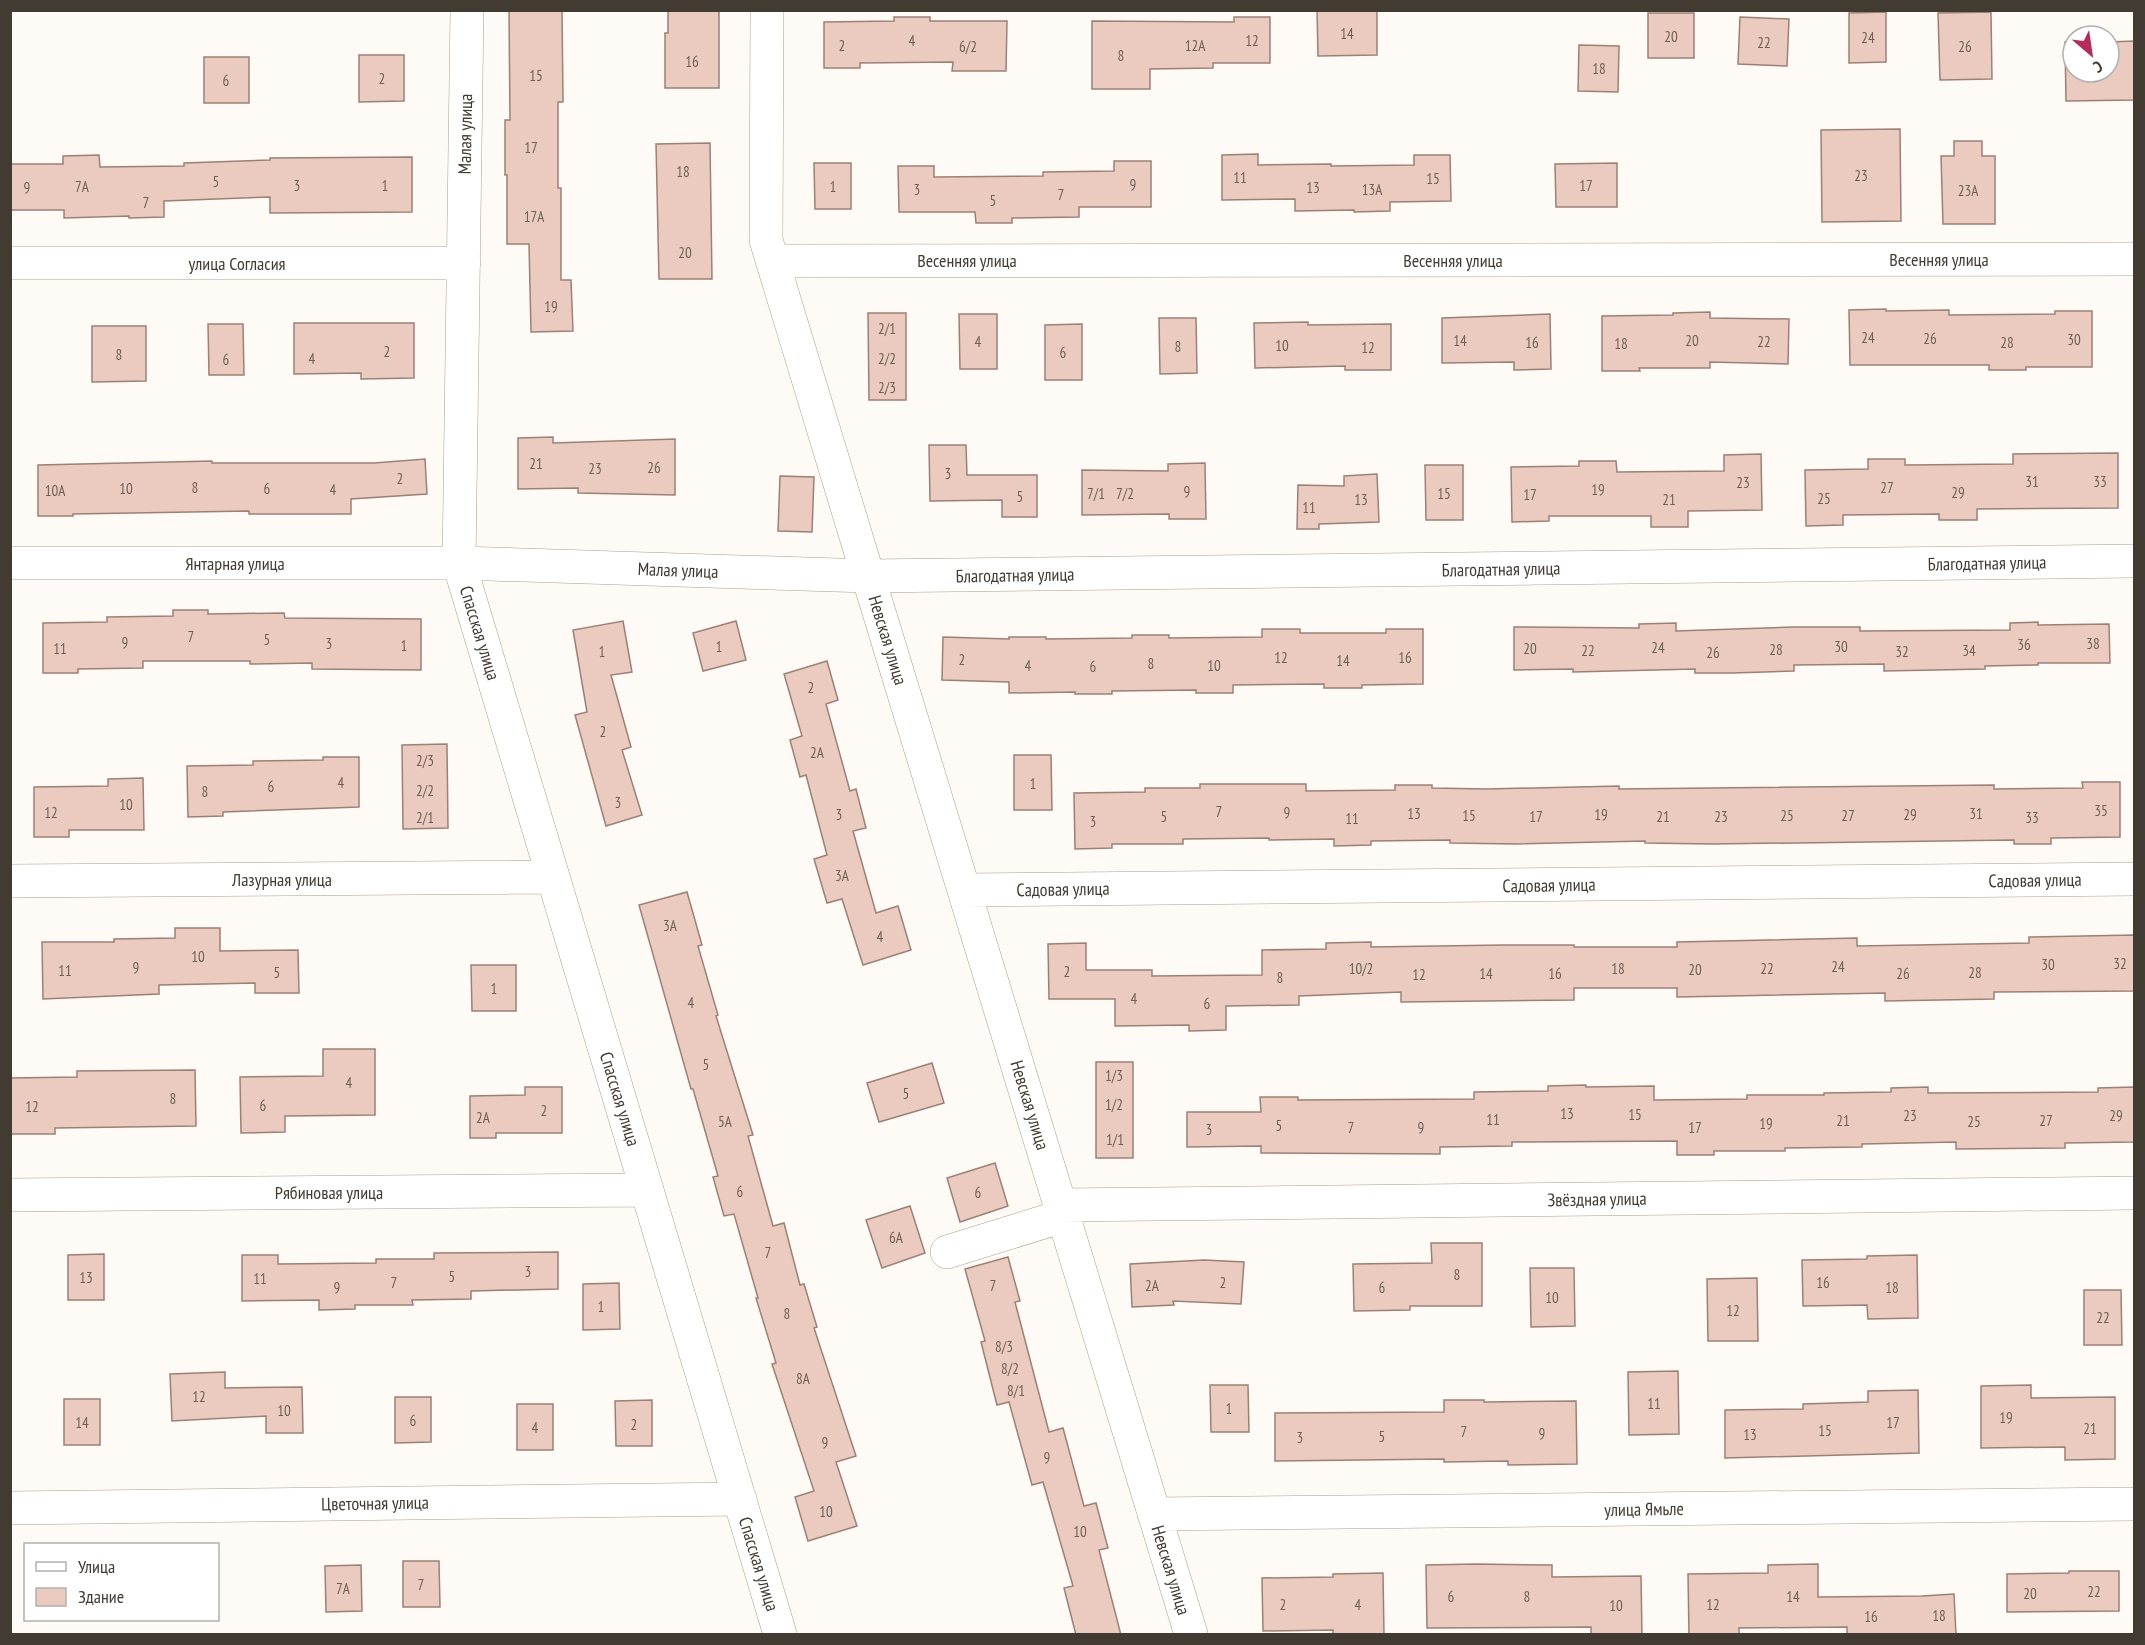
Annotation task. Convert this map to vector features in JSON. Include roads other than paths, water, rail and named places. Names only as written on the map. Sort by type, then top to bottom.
[{"type":"street","name":"Малая улица","points":[[467,10],[459,563],[868,576]]},
{"type":"street","points":[[767,10],[766,240],[868,576]]},
{"type":"street","name":"Весенняя улица","points":[[772,261],[2134,259]]},
{"type":"street","name":"улица Согласия","points":[[10,263],[464,263]]},
{"type":"street","name":"Благодатная улица","points":[[868,576],[2134,561]]},
{"type":"street","name":"Янтарная улица","points":[[10,563],[459,563]]},
{"type":"street","name":"Спасская улица","points":[[459,563],[780,1635]]},
{"type":"street","name":"Невская улица","points":[[868,576],[1191,1635]]},
{"type":"street","name":"Лазурная улица","points":[[10,881],[553,878]]},
{"type":"street","name":"Садовая улица","points":[[964,890],[2134,879]]},
{"type":"street","name":"Рябиновая улица","points":[[10,1195],[647,1190]]},
{"type":"street","name":"Звёздная улица","points":[[947,1252],[1062,1211],[2134,1193]]},
{"type":"street","name":"Цветочная улица","points":[[10,1508],[740,1499]]},
{"type":"street","name":"улица Ямьле","points":[[1154,1514],[2134,1504]]}]
